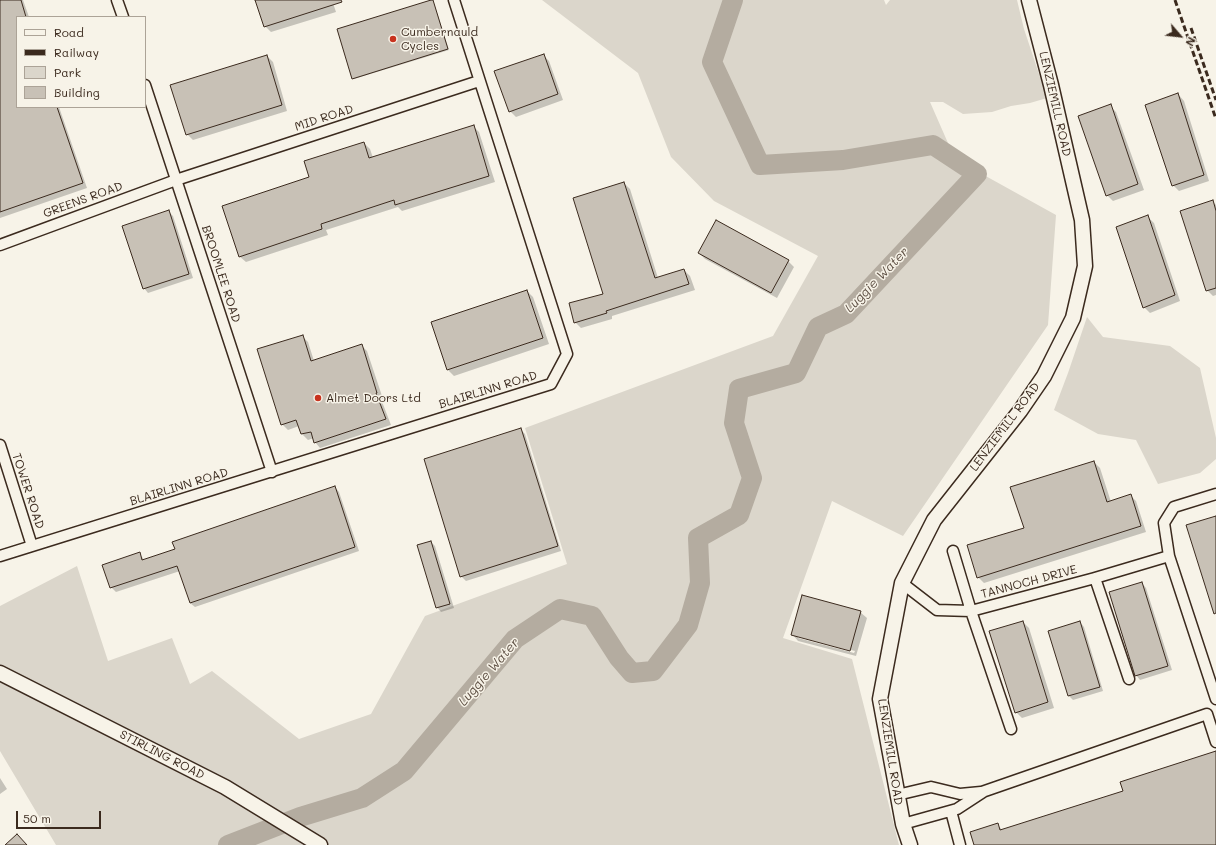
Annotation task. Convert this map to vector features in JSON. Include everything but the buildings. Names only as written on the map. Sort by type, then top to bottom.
[{"type":"main road","name":"LENZIEMILL ROAD","points":[[910,845],[903,824],[897,795],[880,699],[902,583],[934,520],[1020,411],[1044,376],[1073,318],[1085,266],[1082,220],[1051,85],[1029,0]]},
{"type":"main road","name":"STIRLING ROAD","points":[[0,673],[225,787],[320,845]]},
{"type":"street","points":[[117,0],[123,16]]},
{"type":"street","name":"BLAIRLINN ROAD","points":[[0,556],[551,384],[567,354],[454,0]]},
{"type":"street","name":"MID ROAD","points":[[176,180],[479,81]]},
{"type":"street","name":"BROOMLEE ROAD","points":[[146,88],[272,472]]},
{"type":"street","name":"GREENS ROAD","points":[[0,245],[176,180]]},
{"type":"street","name":"TOWER ROAD","points":[[0,445],[32,546]]},
{"type":"street","points":[[1216,494],[1174,507],[1164,523],[1169,556],[1216,699]]},
{"type":"street","name":"TANNOCH DRIVE","points":[[953,551],[971,611],[1011,729]]},
{"type":"street","name":"TANNOCH DRIVE","points":[[902,583],[937,610],[971,611],[1095,578],[1169,556]]},
{"type":"street","name":"TANNOCH DRIVE","points":[[1095,578],[1129,679]]},
{"type":"street","points":[[897,795],[931,787],[960,794],[982,792],[1207,714],[1216,742]]},
{"type":"street","points":[[903,824],[957,809],[984,792],[982,792]]},
{"type":"street","points":[[950,810],[960,845]]},
{"type":"green space","points":[[542,0],[884,0],[886,5],[890,0],[1017,0],[1024,29],[1047,98],[992,112],[963,114],[943,102],[930,102],[955,159],[1056,215],[1048,325],[903,536],[832,501],[783,638],[852,659],[899,845],[56,845],[0,751],[0,606],[77,566],[108,661],[172,638],[190,684],[212,671],[299,739],[371,714],[425,616],[567,564],[525,428],[773,336],[818,256],[714,201],[671,157],[638,73]]},
{"type":"green space","points":[[1087,317],[1103,337],[1170,346],[1200,368],[1216,438],[1216,459],[1200,473],[1158,484],[1136,440],[1098,434],[1054,410]]},
{"type":"waterway","name":"Luggie Water","points":[[228,845],[300,817],[362,798],[404,771],[515,639],[560,609],[592,616],[619,658],[632,673],[653,671],[688,625],[700,583],[698,538],[739,515],[752,478],[734,423],[739,389],[796,373],[818,327],[846,314],[977,174],[933,145],[843,160],[760,165],[712,62],[733,0]]},
{"type":"railway","points":[[1175,0],[1216,119]]},
{"type":"railway","points":[[1191,28],[1216,100]]},
{"type":"place","name":"Cumbernauld Cycles","points":[[393,39]]},
{"type":"place","name":"Almet Doors Ltd","points":[[318,398]]}]
